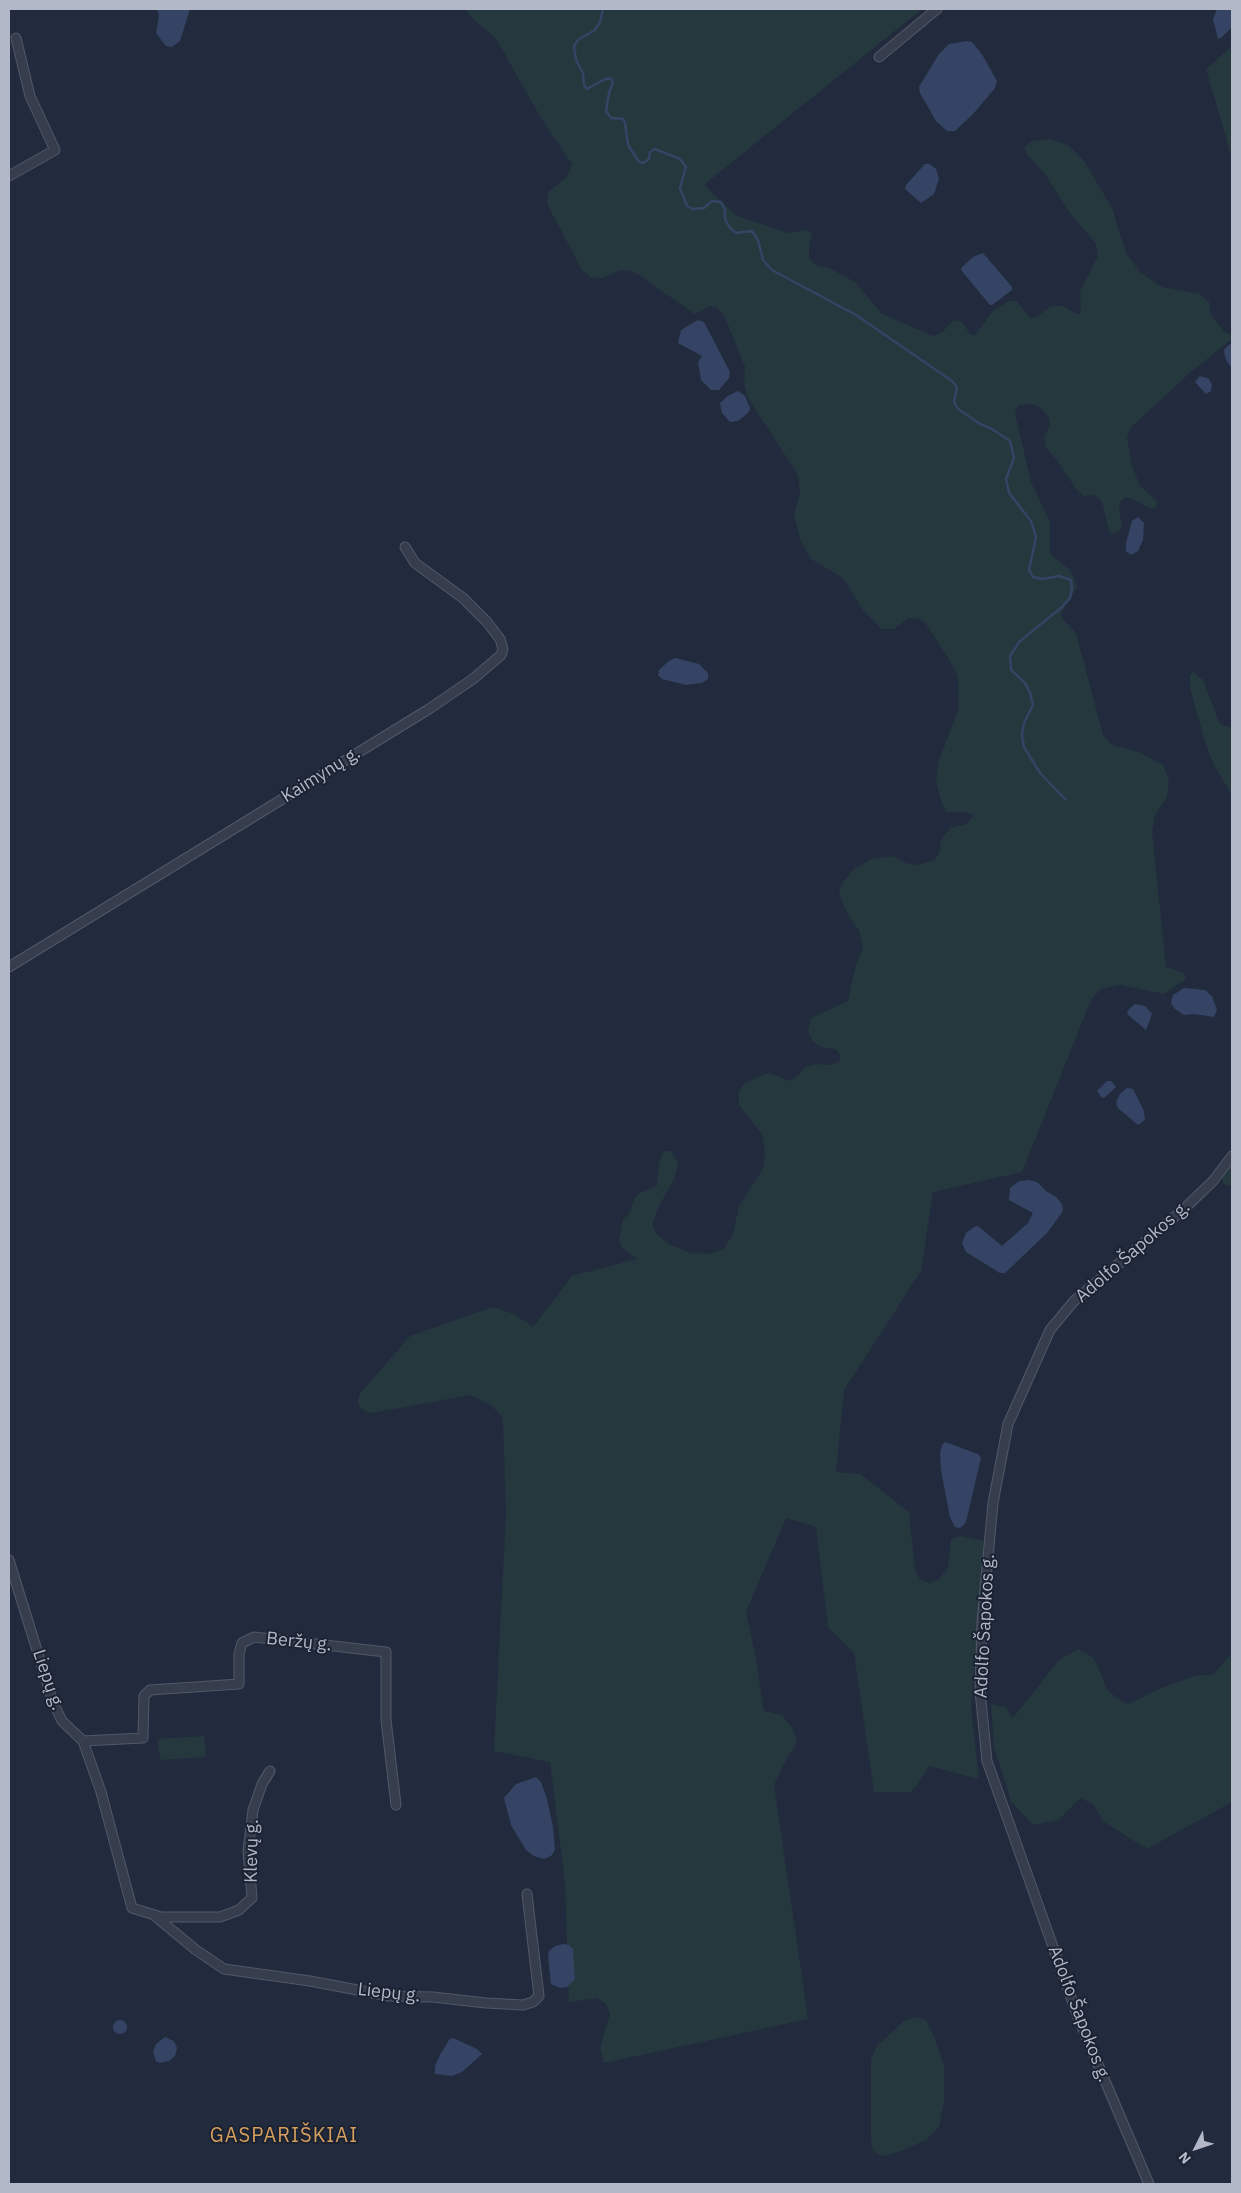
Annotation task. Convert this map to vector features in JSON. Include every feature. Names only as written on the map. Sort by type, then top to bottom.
[{"type":"street","points":[[879,57],[937,9]]},
{"type":"street","points":[[9,176],[55,150],[30,96],[16,38]]},
{"type":"street","name":"Kaimynų g.","points":[[9,967],[429,709],[473,679],[501,655],[503,649],[500,639],[488,622],[463,598],[416,563],[405,548]]},
{"type":"street","name":"Adolfo Šapokos g.","points":[[1149,2184],[1079,2020],[987,1761],[980,1691],[982,1622],[993,1503],[1008,1424],[1050,1330],[1074,1301],[1184,1209],[1213,1181],[1232,1156]]},
{"type":"street","name":"Liepų g.","points":[[9,1560],[53,1702],[62,1721],[83,1741],[101,1792],[132,1908]]},
{"type":"street","name":"Beržų g.","points":[[83,1741],[143,1738],[144,1696],[150,1690],[239,1684],[239,1654],[242,1643],[254,1637],[386,1652],[386,1720],[396,1805]]},
{"type":"street","name":"Klevų g.","points":[[132,1908],[161,1917],[220,1917],[240,1910],[252,1898],[248,1851],[253,1810],[262,1784],[270,1771]]},
{"type":"street","name":"Liepų g.","points":[[154,1915],[196,1950],[224,1969],[310,1981],[389,1996],[433,1997],[523,2005],[533,2002],[539,1996],[527,1894]]},
{"type":"shaded area","points":[[465,9],[922,9],[705,184],[708,189],[737,216],[788,233],[807,230],[812,233],[809,258],[815,265],[829,268],[855,282],[882,314],[933,336],[941,333],[954,320],[962,322],[971,335],[975,335],[993,311],[1009,301],[1017,301],[1030,318],[1036,317],[1051,306],[1063,306],[1076,314],[1081,314],[1080,291],[1098,256],[1096,244],[1070,213],[1043,171],[1029,157],[1024,148],[1031,141],[1049,139],[1068,145],[1084,161],[1112,208],[1126,253],[1140,272],[1162,287],[1200,294],[1209,302],[1211,315],[1225,332],[1232,335],[1232,339],[1192,371],[1131,427],[1127,438],[1131,463],[1140,486],[1157,502],[1155,509],[1125,497],[1120,502],[1119,509],[1122,526],[1118,532],[1112,534],[1109,530],[1102,501],[1094,495],[1084,496],[1076,489],[1057,460],[1046,448],[1044,437],[1050,426],[1049,418],[1041,408],[1031,404],[1019,405],[1015,413],[1031,482],[1050,522],[1050,554],[1071,571],[1077,587],[1061,613],[1061,617],[1076,633],[1103,735],[1112,745],[1139,752],[1163,765],[1169,780],[1167,797],[1155,815],[1152,832],[1166,967],[1184,973],[1186,979],[1164,994],[1121,985],[1101,989],[1091,1000],[1022,1172],[933,1192],[921,1271],[844,1390],[836,1472],[860,1474],[909,1512],[915,1571],[920,1579],[930,1583],[939,1579],[948,1568],[951,1539],[960,1536],[984,1541],[971,1709],[979,1779],[929,1766],[918,1784],[910,1792],[874,1792],[854,1653],[828,1627],[816,1527],[786,1518],[746,1612],[764,1711],[782,1715],[793,1729],[797,1742],[774,1785],[808,2019],[604,2063],[600,2048],[610,2014],[606,2004],[597,1998],[569,2002],[565,1883],[550,1762],[494,1751],[506,1513],[503,1418],[491,1405],[470,1395],[372,1413],[364,1411],[358,1404],[359,1395],[410,1336],[493,1307],[514,1314],[533,1327],[572,1276],[637,1259],[622,1248],[619,1241],[623,1219],[630,1213],[633,1202],[638,1194],[657,1186],[659,1163],[664,1151],[671,1151],[678,1163],[674,1179],[658,1208],[652,1224],[655,1233],[669,1244],[691,1253],[708,1254],[724,1249],[733,1234],[739,1206],[764,1167],[765,1152],[762,1134],[739,1105],[739,1091],[745,1083],[760,1076],[770,1073],[789,1081],[799,1075],[805,1067],[816,1064],[830,1065],[839,1062],[841,1056],[836,1049],[824,1048],[813,1042],[808,1031],[811,1018],[848,1001],[856,964],[863,948],[859,930],[848,915],[839,894],[842,883],[854,869],[871,859],[893,856],[905,863],[917,865],[935,860],[940,851],[941,839],[951,828],[966,824],[974,815],[963,812],[946,812],[936,782],[938,763],[959,708],[958,676],[949,659],[926,624],[917,618],[909,618],[894,629],[882,629],[863,610],[843,578],[811,559],[800,540],[794,513],[800,494],[798,475],[748,398],[744,383],[745,367],[724,315],[716,307],[709,306],[695,314],[633,271],[620,270],[602,278],[591,277],[582,270],[547,204],[548,192],[567,177],[572,164],[541,118],[495,37],[474,20]]},
{"type":"shaded area","points":[[1232,46],[1232,158],[1206,69]]},
{"type":"shaded area","points":[[1193,672],[1203,680],[1220,724],[1232,728],[1232,795],[1214,765],[1207,747],[1190,689],[1190,675]]},
{"type":"shaded area","points":[[1232,1163],[1232,1184],[1229,1186],[1223,1184],[1222,1178]]},
{"type":"shaded area","points":[[1078,1649],[1094,1658],[1108,1691],[1127,1705],[1161,1688],[1195,1676],[1214,1674],[1232,1652],[1232,1802],[1147,1849],[1104,1822],[1093,1804],[1080,1798],[1058,1820],[1033,1825],[1011,1801],[994,1746],[991,1704],[1005,1707],[1013,1718],[1058,1661]]},
{"type":"shaded area","points":[[204,1736],[206,1757],[160,1760],[158,1739]]},
{"type":"shaded area","points":[[915,2017],[926,2020],[935,2039],[944,2067],[944,2101],[939,2127],[926,2140],[893,2154],[880,2156],[873,2150],[871,2139],[871,2059],[877,2046],[904,2021]]},
{"type":"water","points":[[157,9],[190,9],[180,41],[172,47],[166,46],[156,33],[159,16]]},
{"type":"water","points":[[1217,9],[1232,9],[1232,27],[1218,39],[1213,19]]},
{"type":"water","points":[[972,42],[983,56],[997,81],[995,88],[974,113],[955,131],[947,131],[936,121],[920,93],[919,87],[939,54],[949,44]]},
{"type":"water","points":[[925,164],[930,164],[936,169],[939,179],[934,194],[921,203],[905,189],[906,185]]},
{"type":"water","points":[[983,253],[1012,287],[1012,290],[992,305],[961,270],[973,257]]},
{"type":"water","points":[[698,320],[704,322],[730,372],[729,378],[719,390],[711,390],[701,380],[698,362],[702,356],[678,343],[681,330]]},
{"type":"water","points":[[1232,343],[1232,368],[1226,360],[1224,352],[1225,348]]},
{"type":"water","points":[[1200,376],[1209,379],[1212,385],[1211,391],[1206,394],[1195,382]]},
{"type":"water","points":[[738,391],[745,396],[750,408],[749,412],[738,421],[730,422],[722,413],[720,403]]},
{"type":"water","points":[[1138,517],[1144,523],[1143,540],[1138,551],[1131,555],[1126,551],[1126,543],[1132,521]]},
{"type":"water","points":[[675,658],[699,664],[708,673],[708,679],[702,683],[686,685],[662,679],[658,675],[659,670]]},
{"type":"water","points":[[1184,988],[1205,990],[1212,996],[1217,1010],[1214,1017],[1194,1014],[1184,1015],[1175,1009],[1171,1003],[1173,995]]},
{"type":"water","points":[[1135,1004],[1145,1006],[1152,1014],[1146,1030],[1127,1014],[1128,1010]]},
{"type":"water","points":[[1107,1081],[1111,1081],[1116,1087],[1104,1098],[1097,1091]]},
{"type":"water","points":[[1127,1088],[1133,1089],[1144,1111],[1145,1120],[1138,1125],[1118,1108],[1116,1102],[1120,1094]]},
{"type":"water","points":[[1019,1181],[1037,1182],[1056,1197],[1062,1204],[1063,1211],[1047,1233],[1005,1273],[1000,1273],[966,1252],[962,1243],[966,1233],[978,1226],[1002,1246],[1028,1223],[1033,1213],[1009,1200],[1010,1188]]},
{"type":"water","points":[[945,1442],[978,1454],[981,1458],[967,1518],[965,1524],[960,1528],[955,1527],[950,1517],[941,1470],[940,1454],[942,1445]]},
{"type":"water","points":[[536,1777],[541,1782],[547,1799],[553,1827],[555,1850],[551,1856],[544,1859],[534,1856],[526,1850],[511,1825],[504,1798],[516,1784]]},
{"type":"water","points":[[569,1945],[573,1949],[575,1979],[567,1987],[560,1988],[551,1984],[548,1956],[549,1951],[555,1946]]},
{"type":"water","points":[[120,2020],[125,2022],[127,2027],[125,2032],[120,2034],[115,2032],[113,2027],[115,2022]]},
{"type":"water","points":[[165,2037],[174,2041],[177,2048],[175,2056],[169,2061],[160,2063],[156,2061],[153,2051],[156,2044]]},
{"type":"water","points":[[453,2038],[477,2049],[482,2054],[462,2072],[452,2076],[435,2074],[435,2066],[440,2055],[449,2040]]},
{"type":"waterway","points":[[603,9],[600,22],[595,30],[578,40],[574,46],[576,60],[583,73],[584,85],[587,89],[610,78],[613,82],[606,111],[611,118],[623,119],[628,145],[639,162],[643,163],[649,159],[650,152],[655,149],[680,159],[686,167],[680,188],[687,206],[693,209],[704,208],[712,201],[721,202],[725,210],[725,219],[730,228],[736,233],[752,231],[758,240],[763,260],[772,270],[856,315],[952,381],[957,387],[954,402],[958,409],[1010,441],[1014,458],[1006,479],[1009,493],[1031,521],[1036,537],[1029,570],[1033,577],[1042,579],[1059,576],[1071,580],[1070,598],[1062,607],[1019,642],[1010,656],[1011,670],[1024,682],[1030,692],[1033,705],[1024,723],[1022,735],[1024,747],[1040,773],[1065,799]]},
{"type":"district","name":"GASPARIŠKIAI","points":[[284,2136]]}]
